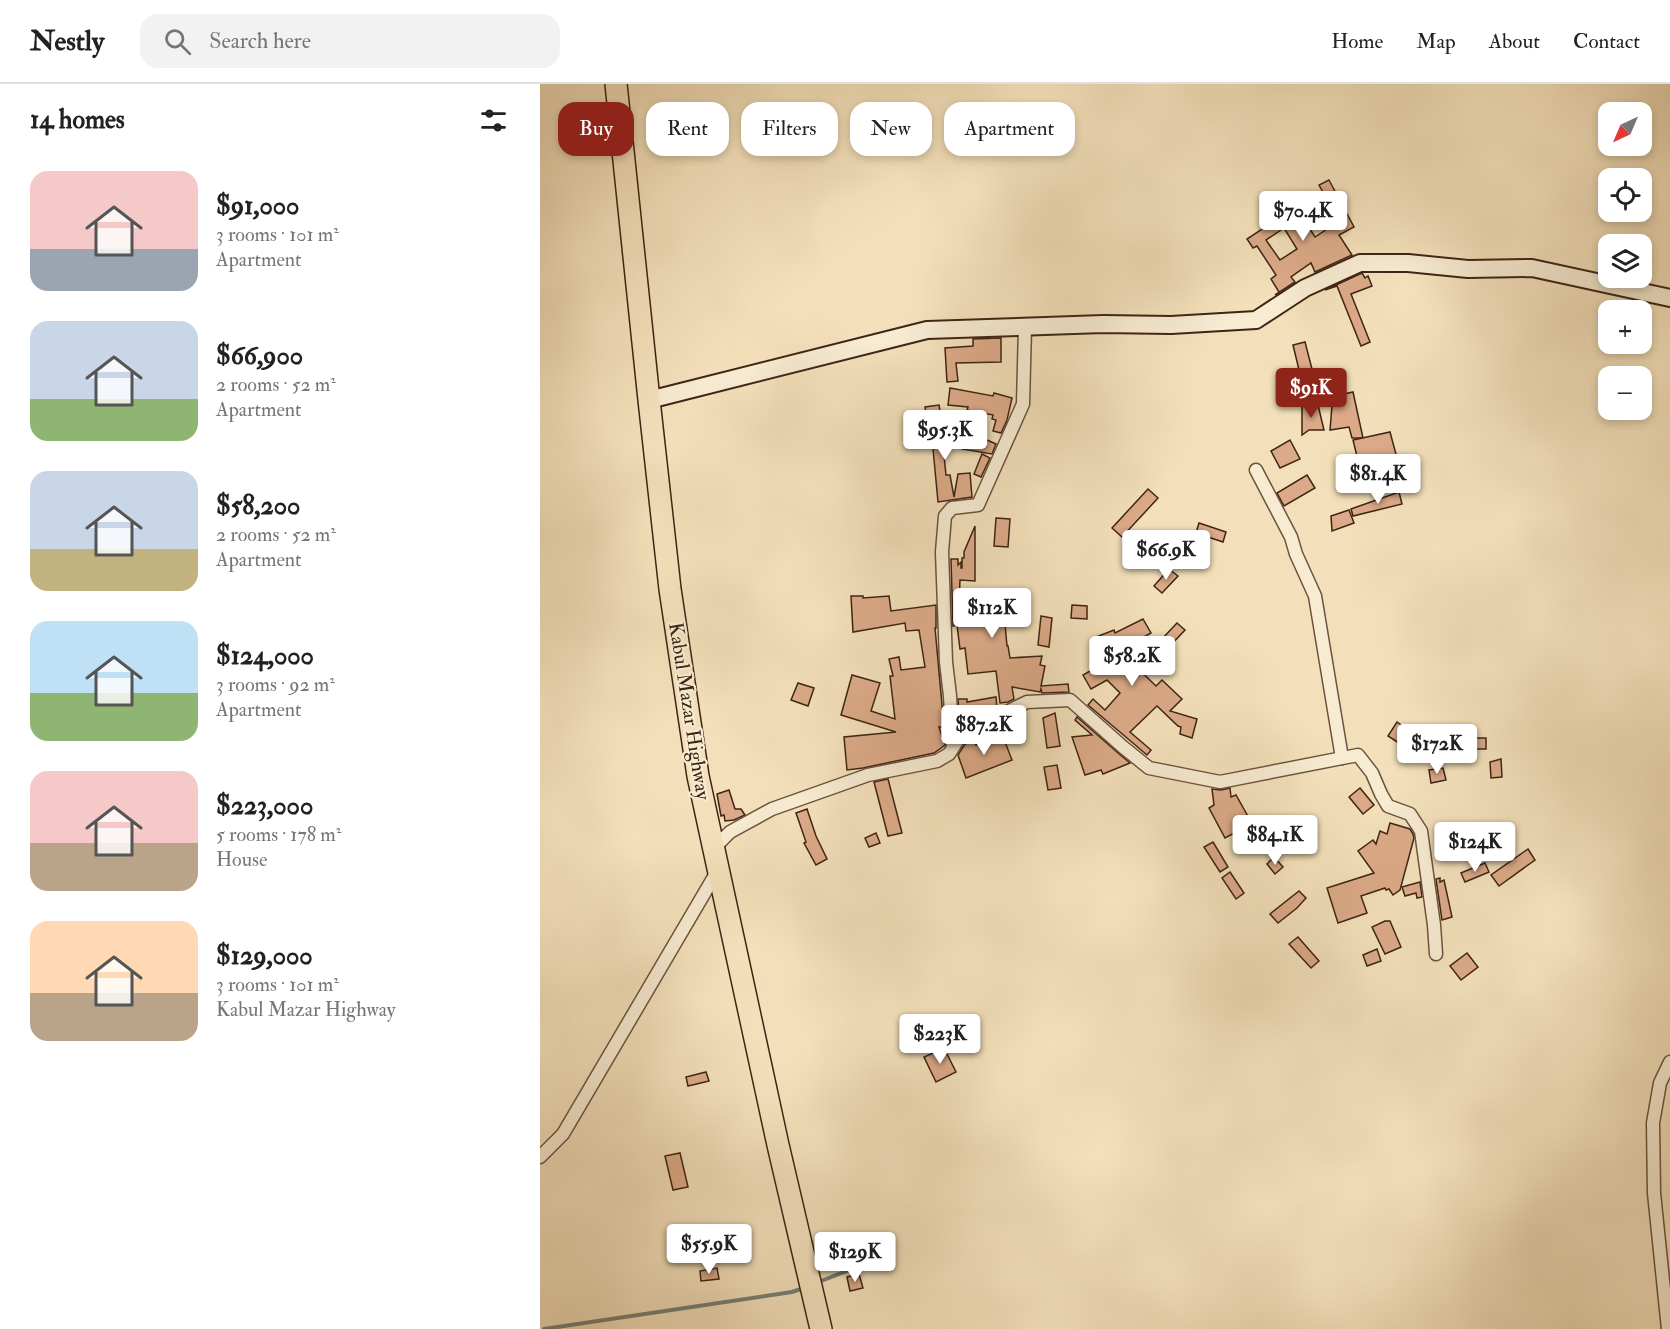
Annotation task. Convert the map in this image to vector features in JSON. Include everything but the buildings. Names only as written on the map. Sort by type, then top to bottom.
[{"type":"highway","name":"Kabul Mazar Highway","points":[[616,84],[670,589],[699,776],[820,1329]]},
{"type":"street","points":[[649,400],[927,330],[1103,324],[1172,325],[1256,320],[1305,288],[1360,263],[1408,263],[1468,269],[1532,268],[1670,298]]},
{"type":"street","points":[[953,747],[946,662],[942,552],[945,516],[952,508],[978,505],[1023,404],[1024,327]]},
{"type":"street","points":[[1256,470],[1291,537],[1315,596],[1342,758]]},
{"type":"street","points":[[714,848],[730,832],[771,809],[868,775],[937,761],[949,754],[961,735],[1027,702],[1070,700],[1149,768],[1220,782],[1358,755],[1372,773],[1388,806],[1410,814],[1421,831],[1436,954]]},
{"type":"street","points":[[540,1157],[563,1134],[719,869]]},
{"type":"street","points":[[1668,1329],[1654,1193],[1653,1123],[1660,1083],[1670,1062]]},
{"type":"waterway","points":[[816,1283],[872,1261]]},
{"type":"waterway","points":[[544,1329],[792,1292],[804,1288]]}]
